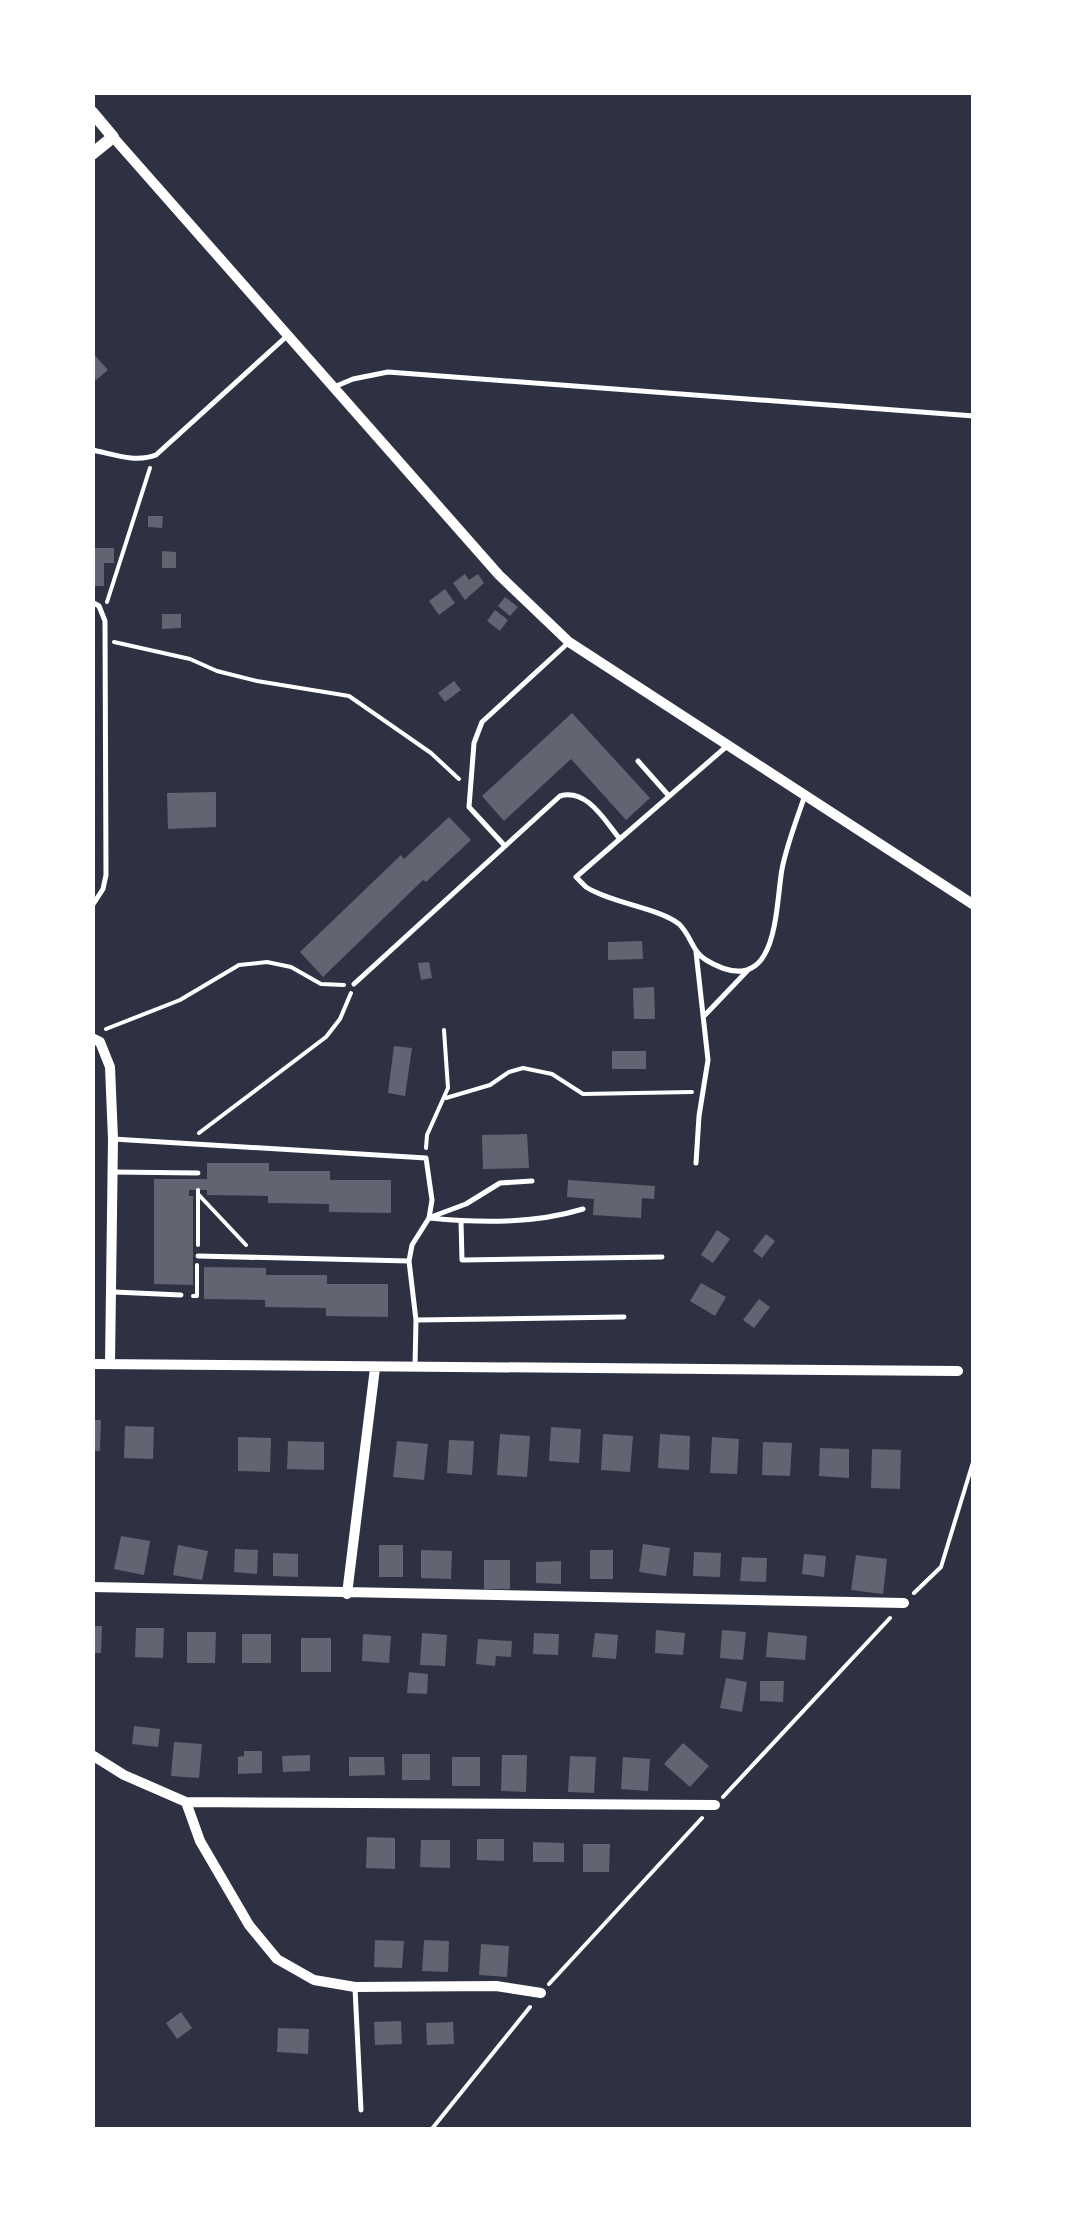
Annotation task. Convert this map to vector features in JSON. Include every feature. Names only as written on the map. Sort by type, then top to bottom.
[{"type":"street","points":[[92,112],[499,575],[569,642],[974,905]]},
{"type":"street","points":[[92,154],[114,137]]},
{"type":"street","points":[[93,1038],[100,1042],[110,1067],[114,1139],[110,1364]]},
{"type":"street","points":[[92,1364],[958,1371]]},
{"type":"street","points":[[347,1594],[375,1368]]},
{"type":"street","points":[[92,1587],[904,1603]]},
{"type":"street","points":[[92,1755],[124,1775],[186,1802],[715,1805]]},
{"type":"street","points":[[186,1802],[200,1841],[249,1925],[278,1959],[314,1980],[355,1987],[496,1986],[541,1994]]},
{"type":"lane","points":[[92,450],[145,459],[156,455],[288,336]]},
{"type":"lane","points":[[334,387],[388,372],[974,416]]},
{"type":"lane","points":[[92,602],[103,612],[105,639],[106,875],[103,889],[92,906]]},
{"type":"lane","points":[[505,846],[469,807],[474,743],[482,722],[569,642]]},
{"type":"lane","points":[[696,1162],[708,1060],[692,940],[678,924],[593,892],[576,877],[727,746]]},
{"type":"lane","points":[[638,761],[670,796]]},
{"type":"lane","points":[[354,984],[560,796],[570,793],[589,803],[620,839]]},
{"type":"lane","points":[[705,1016],[761,959],[774,938],[784,858],[804,795]]},
{"type":"lane","points":[[696,952],[722,967],[738,970],[751,966]]},
{"type":"lane","points":[[114,1139],[426,1158],[432,1200],[409,1261],[416,1320],[415,1366]]},
{"type":"lane","points":[[113,1172],[198,1173]]},
{"type":"lane","points":[[428,1218],[466,1204],[500,1183],[532,1181]]},
{"type":"lane","points":[[428,1218],[550,1219],[583,1209]]},
{"type":"lane","points":[[461,1221],[462,1260],[662,1257]]},
{"type":"lane","points":[[198,1256],[409,1261]]},
{"type":"lane","points":[[112,1292],[181,1296]]},
{"type":"lane","points":[[416,1320],[624,1317]]},
{"type":"lane","points":[[355,1987],[362,2110]]},
{"type":"path","points":[[103,612],[136,503],[156,455]]},
{"type":"path","points":[[105,639],[190,659],[257,681],[348,696],[431,753],[471,788]]},
{"type":"path","points":[[93,1038],[115,1023],[180,1000],[239,964],[267,962],[291,967],[325,985],[354,984],[340,1019],[326,1037],[183,1144]]},
{"type":"path","points":[[426,1158],[427,1134],[448,1088],[444,1030]]},
{"type":"path","points":[[446,1098],[490,1085],[523,1068],[552,1074],[583,1094],[703,1092]]},
{"type":"path","points":[[198,1190],[258,1258]]},
{"type":"building","points":[[92,352],[108,370],[96,380],[92,376]]},
{"type":"building","points":[[148,516],[163,516],[162,528],[148,527]]},
{"type":"building","points":[[92,548],[114,548],[114,563],[104,563],[104,586],[92,586]]},
{"type":"building","points":[[162,551],[176,552],[176,568],[162,568]]},
{"type":"building","points":[[465,574],[469,580],[478,574],[484,583],[465,600],[453,583]]},
{"type":"building","points":[[445,589],[455,603],[439,615],[429,601]]},
{"type":"building","points":[[505,597],[518,607],[510,616],[498,606]]},
{"type":"building","points":[[495,610],[508,620],[500,631],[487,621]]},
{"type":"building","points":[[162,614],[181,614],[181,628],[162,629]]},
{"type":"building","points":[[454,681],[461,690],[445,702],[438,693]]},
{"type":"building","points":[[572,713],[650,798],[626,820],[571,759],[504,821],[482,796]]},
{"type":"building","points":[[216,792],[216,827],[168,829],[167,793]]},
{"type":"building","points":[[449,817],[471,840],[426,882],[423,880],[323,977],[300,952],[401,855],[404,859]]},
{"type":"building","points":[[642,941],[643,959],[608,960],[608,942]]},
{"type":"building","points":[[429,962],[432,978],[421,980],[418,963]]},
{"type":"building","points":[[654,987],[655,1019],[634,1019],[633,988]]},
{"type":"building","points":[[394,1046],[412,1048],[405,1096],[388,1093]]},
{"type":"building","points":[[612,1051],[646,1051],[646,1069],[612,1069]]},
{"type":"building","points":[[527,1134],[529,1168],[483,1169],[482,1135]]},
{"type":"building","points":[[207,1163],[269,1163],[269,1171],[330,1171],[330,1180],[391,1180],[391,1213],[329,1212],[329,1204],[268,1203],[268,1196],[207,1195],[207,1190],[189,1190],[189,1196],[193,1196],[193,1285],[154,1284],[154,1179],[207,1179]]},
{"type":"building","points":[[568,1180],[655,1186],[654,1199],[642,1198],[641,1218],[593,1215],[594,1199],[567,1197]]},
{"type":"building","points":[[717,1230],[730,1239],[713,1263],[701,1255]]},
{"type":"building","points":[[766,1234],[775,1241],[762,1258],[753,1251]]},
{"type":"building","points":[[204,1267],[266,1268],[266,1275],[327,1275],[327,1284],[388,1284],[388,1317],[326,1316],[326,1308],[265,1307],[265,1300],[204,1299]]},
{"type":"building","points":[[701,1283],[726,1297],[715,1316],[690,1301]]},
{"type":"building","points":[[759,1299],[770,1307],[754,1328],[743,1320]]},
{"type":"building","points":[[92,1420],[101,1420],[100,1451],[92,1451]]},
{"type":"building","points":[[125,1426],[154,1427],[153,1459],[124,1458]]},
{"type":"building","points":[[551,1427],[581,1429],[579,1463],[549,1461]]},
{"type":"building","points":[[500,1434],[530,1436],[527,1477],[497,1475]]},
{"type":"building","points":[[603,1434],[633,1436],[630,1472],[601,1470]]},
{"type":"building","points":[[660,1434],[690,1436],[689,1470],[658,1468]]},
{"type":"building","points":[[238,1437],[271,1438],[270,1472],[238,1471]]},
{"type":"building","points":[[712,1437],[739,1439],[737,1474],[710,1473]]},
{"type":"building","points":[[449,1440],[474,1441],[472,1475],[447,1473]]},
{"type":"building","points":[[288,1441],[324,1442],[324,1470],[287,1469]]},
{"type":"building","points":[[397,1441],[428,1444],[424,1480],[393,1477]]},
{"type":"building","points":[[763,1442],[792,1443],[790,1476],[762,1475]]},
{"type":"building","points":[[820,1448],[849,1449],[849,1478],[819,1476]]},
{"type":"building","points":[[872,1449],[901,1450],[900,1489],[871,1488]]},
{"type":"building","points":[[121,1536],[150,1541],[144,1575],[114,1569]]},
{"type":"building","points":[[643,1544],[670,1548],[666,1576],[639,1572]]},
{"type":"building","points":[[178,1545],[208,1551],[202,1580],[173,1575]]},
{"type":"building","points":[[379,1545],[403,1545],[403,1577],[379,1577]]},
{"type":"building","points":[[235,1549],[258,1550],[257,1574],[234,1572]]},
{"type":"building","points":[[421,1550],[452,1551],[451,1579],[421,1578]]},
{"type":"building","points":[[590,1550],[613,1550],[613,1579],[590,1579]]},
{"type":"building","points":[[694,1552],[721,1553],[720,1577],[693,1576]]},
{"type":"building","points":[[273,1553],[298,1554],[298,1577],[273,1576]]},
{"type":"building","points":[[804,1554],[826,1556],[824,1577],[802,1574]]},
{"type":"building","points":[[856,1555],[887,1559],[883,1594],[851,1590]]},
{"type":"building","points":[[742,1557],[767,1558],[766,1582],[740,1581]]},
{"type":"building","points":[[484,1560],[510,1560],[510,1589],[484,1589]]},
{"type":"building","points":[[561,1561],[561,1584],[536,1583],[536,1562]]},
{"type":"building","points":[[92,1626],[102,1626],[101,1653],[92,1653]]},
{"type":"building","points":[[136,1628],[164,1628],[163,1658],[135,1657]]},
{"type":"building","points":[[656,1630],[685,1633],[683,1655],[655,1653]]},
{"type":"building","points":[[722,1630],[746,1632],[743,1660],[720,1658]]},
{"type":"building","points":[[187,1632],[216,1632],[215,1663],[187,1663]]},
{"type":"building","points":[[768,1632],[807,1636],[805,1660],[766,1657]]},
{"type":"building","points":[[422,1633],[447,1635],[445,1666],[420,1665]]},
{"type":"building","points":[[534,1633],[559,1634],[558,1655],[533,1654]]},
{"type":"building","points":[[595,1633],[618,1635],[616,1659],[592,1657]]},
{"type":"building","points":[[242,1634],[271,1634],[271,1663],[242,1663]]},
{"type":"building","points":[[363,1634],[391,1636],[389,1663],[362,1661]]},
{"type":"building","points":[[301,1638],[331,1638],[331,1672],[301,1672]]},
{"type":"building","points":[[478,1639],[512,1641],[511,1657],[496,1656],[495,1666],[476,1664]]},
{"type":"building","points":[[409,1672],[428,1674],[427,1694],[407,1693]]},
{"type":"building","points":[[726,1678],[747,1682],[742,1712],[720,1708]]},
{"type":"building","points":[[760,1681],[784,1681],[783,1702],[760,1701]]},
{"type":"building","points":[[134,1726],[160,1729],[158,1747],[132,1744]]},
{"type":"building","points":[[174,1742],[202,1744],[199,1778],[171,1776]]},
{"type":"building","points":[[683,1743],[709,1766],[690,1787],[664,1764]]},
{"type":"building","points":[[244,1751],[262,1751],[262,1773],[238,1774],[238,1757],[244,1756]]},
{"type":"building","points":[[402,1754],[430,1754],[430,1780],[402,1780]]},
{"type":"building","points":[[310,1755],[310,1771],[283,1772],[282,1756]]},
{"type":"building","points":[[502,1755],[527,1755],[526,1792],[501,1791]]},
{"type":"building","points":[[570,1756],[596,1757],[594,1793],[568,1792]]},
{"type":"building","points":[[349,1757],[384,1757],[385,1775],[349,1776]]},
{"type":"building","points":[[452,1757],[480,1757],[480,1786],[452,1786]]},
{"type":"building","points":[[623,1757],[650,1759],[648,1791],[621,1789]]},
{"type":"building","points":[[367,1837],[395,1838],[395,1869],[366,1868]]},
{"type":"building","points":[[477,1839],[504,1839],[504,1861],[477,1860]]},
{"type":"building","points":[[421,1840],[450,1840],[450,1868],[420,1867]]},
{"type":"building","points":[[533,1842],[564,1843],[564,1862],[533,1862]]},
{"type":"building","points":[[583,1844],[610,1844],[609,1872],[583,1872]]},
{"type":"building","points":[[375,1940],[404,1941],[402,1968],[374,1967]]},
{"type":"building","points":[[424,1940],[449,1941],[448,1972],[422,1971]]},
{"type":"building","points":[[481,1944],[509,1946],[507,1977],[479,1975]]},
{"type":"building","points":[[181,2012],[192,2028],[177,2039],[166,2023]]},
{"type":"building","points":[[401,2021],[402,2044],[375,2045],[374,2022]]},
{"type":"building","points":[[453,2022],[454,2044],[427,2045],[426,2023]]},
{"type":"building","points":[[278,2028],[309,2029],[308,2054],[277,2052]]},
{"type":"waterway","points":[[92,1833],[92,1863]]}]
